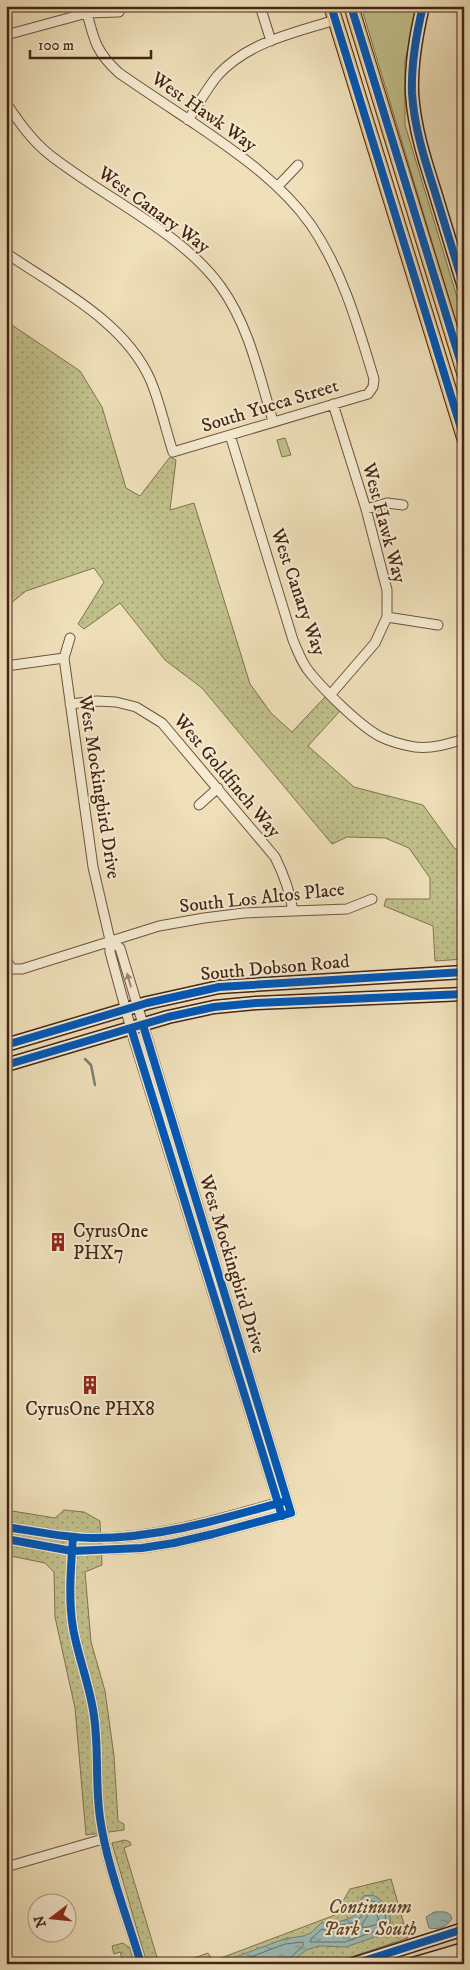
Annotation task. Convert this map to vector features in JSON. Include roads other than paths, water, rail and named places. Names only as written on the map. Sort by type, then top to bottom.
[{"type":"main road","points":[[331,6],[464,438]]},
{"type":"main road","points":[[351,6],[464,373]]},
{"type":"main road","points":[[423,6],[416,35],[413,60],[412,92],[415,120],[422,153],[461,269],[464,288]]},
{"type":"main road","name":"South Dobson Road","points":[[6,1045],[188,992],[226,986],[464,972]]},
{"type":"main road","name":"South Dobson Road","points":[[6,1065],[191,1012],[242,1004],[464,994]]},
{"type":"main road","points":[[354,1964],[464,1930]]},
{"type":"main road","points":[[413,1964],[431,1961],[464,1949]]},
{"type":"street","points":[[260,6],[271,41]]},
{"type":"street","points":[[6,35],[87,12],[120,12]]},
{"type":"street","name":"West Hawk Way","points":[[87,12],[94,42],[107,61],[119,73],[240,155],[278,186],[311,225],[334,265],[349,298],[374,379],[373,388]]},
{"type":"street","points":[[188,120],[217,77],[243,53],[271,41],[335,20]]},
{"type":"street","name":"West Canary Way","points":[[6,103],[26,131],[50,155],[174,240],[208,270],[235,307],[247,335],[274,421]]},
{"type":"street","points":[[278,186],[298,164]]},
{"type":"street","name":"South Yucca Street","points":[[6,253],[103,319],[130,345],[150,379],[173,452],[368,394],[373,388]]},
{"type":"street","name":"West Hawk Way","points":[[331,694],[375,643],[387,617],[387,590],[366,509],[333,404]]},
{"type":"street","name":"West Canary Way","points":[[230,435],[293,640],[310,674],[379,736],[397,743],[429,748],[464,739]]},
{"type":"street","points":[[366,509],[387,503],[403,505]]},
{"type":"street","points":[[387,617],[438,626]]},
{"type":"street","name":"West Mockingbird Drive","points":[[70,638],[64,658],[92,866],[110,940],[120,948],[132,1008],[137,1026],[212,1292],[282,1502],[291,1513],[282,1516],[282,1502],[222,1289],[137,1026]]},
{"type":"street","points":[[6,666],[64,658]]},
{"type":"street","name":"West Goldfinch Way","points":[[70,704],[96,701],[116,702],[136,707],[148,713],[170,731],[274,857],[284,874],[293,912]]},
{"type":"street","points":[[199,805],[218,788]]},
{"type":"street","name":"South Los Altos Place","points":[[6,960],[12,969],[22,969],[159,926],[244,913],[346,909],[372,898]]},
{"type":"street","points":[[212,1292],[222,1289]]},
{"type":"street","points":[[6,1527],[73,1537],[122,1536],[165,1532],[220,1520],[282,1502]]},
{"type":"street","points":[[6,1539],[72,1551],[142,1548],[174,1543],[282,1516]]},
{"type":"street","points":[[73,1537],[70,1608],[77,1648],[91,1698],[98,1742],[98,1791],[104,1839],[141,1964]]},
{"type":"street","points":[[6,1867],[104,1839]]},
{"type":"street","points":[[425,1941],[431,1961]]},
{"type":"water","points":[[373,1895],[385,1904],[390,1916],[390,1926],[380,1935],[346,1947],[319,1946],[306,1950],[289,1964],[223,1964],[233,1958],[284,1939],[311,1933],[322,1922],[328,1927],[351,1917],[358,1912],[359,1903],[363,1896]]},
{"type":"water","points":[[434,1912],[448,1913],[452,1919],[442,1927],[436,1929],[429,1928],[426,1917]]},
{"type":"waterway","points":[[85,1059],[91,1065],[95,1085]]},
{"type":"place","name":"CyrusOne PHX7","points":[[58,1242]]},
{"type":"place","name":"CyrusOne PHX8","points":[[90,1385]]},
{"type":"park label","name":"Continuum Park - South","points":[[370,1918]]}]
